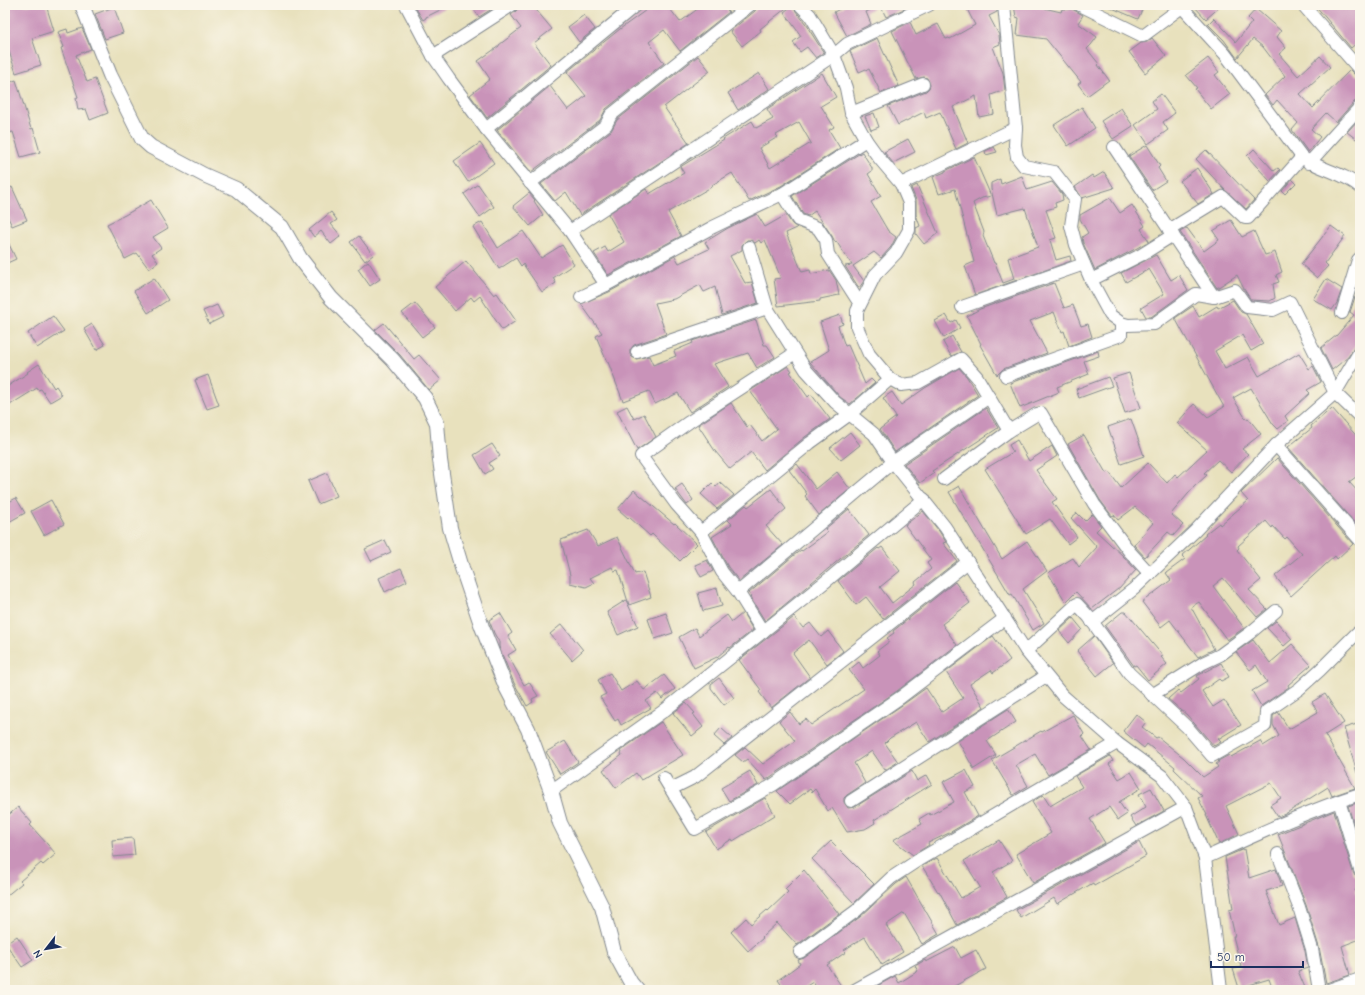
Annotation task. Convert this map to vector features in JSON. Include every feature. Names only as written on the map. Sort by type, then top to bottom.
[{"type":"street","points":[[82,5],[110,76],[142,139],[151,147],[204,175],[236,189],[282,227],[300,258],[331,298],[393,360],[426,398],[437,423],[440,460],[450,528],[482,627],[503,680],[528,729],[551,791],[560,823],[602,907],[614,952],[631,983],[637,990]]},
{"type":"street","points":[[406,5],[434,56],[449,79],[486,130],[570,231],[606,285]]},
{"type":"street","points":[[434,56],[512,5]]},
{"type":"street","points":[[486,130],[636,5]]},
{"type":"street","points":[[530,183],[606,125],[611,115],[750,5]]},
{"type":"street","points":[[800,5],[810,15],[834,55],[846,88],[851,113],[866,140],[901,184],[910,204],[909,230],[896,253],[875,275],[857,311],[857,328],[869,354],[890,379],[901,385],[918,383],[961,360],[977,377],[1009,431]]},
{"type":"street","points":[[570,231],[834,55],[847,44],[929,5]]},
{"type":"street","points":[[1004,5],[1016,128],[1015,145],[1017,157],[1024,166],[1054,172],[1075,199],[1071,226],[1076,245],[1091,280],[1110,315],[1121,323],[1128,325],[1154,324],[1196,294],[1214,296],[1235,290],[1247,307],[1273,310],[1290,302],[1336,392],[1360,417]]},
{"type":"street","points":[[1080,5],[1143,36],[1182,6],[1225,54],[1306,160],[1354,181],[1360,187]]},
{"type":"street","points":[[1303,5],[1360,70]]},
{"type":"street","points":[[851,113],[923,84]]},
{"type":"street","points":[[1091,280],[1141,255],[1171,232],[1223,197],[1245,218],[1248,218],[1360,107]]},
{"type":"street","points":[[901,184],[1016,128]]},
{"type":"street","points":[[581,297],[606,285],[713,226],[782,194],[866,140]]},
{"type":"street","points":[[1114,147],[1214,296]]},
{"type":"street","points":[[782,194],[798,220],[818,228],[826,240],[828,254],[860,304]]},
{"type":"street","points":[[750,247],[767,308],[806,370],[835,402],[874,434],[893,462],[945,527],[1026,651],[1062,696],[1117,743],[1162,776],[1186,806],[1205,858],[1221,990]]},
{"type":"street","points":[[1342,314],[1358,260],[1360,258]]},
{"type":"street","points":[[962,307],[1084,264]]},
{"type":"street","points":[[637,352],[767,308]]},
{"type":"street","points":[[1006,376],[1121,334],[1121,323]]},
{"type":"street","points":[[1092,622],[1135,588],[1150,574],[1195,531],[1276,445],[1336,392],[1360,351]]},
{"type":"street","points":[[763,632],[738,592],[722,572],[701,532],[676,504],[641,456],[689,422],[795,353]]},
{"type":"street","points":[[701,532],[810,443],[850,414],[890,379]]},
{"type":"street","points":[[738,592],[893,462],[988,397]]},
{"type":"street","points":[[944,479],[1009,431],[1041,413],[1094,504],[1129,551],[1150,574]]},
{"type":"street","points":[[1276,445],[1360,540]]},
{"type":"street","points":[[551,791],[665,710],[924,500]]},
{"type":"street","points":[[671,789],[695,777],[968,562]]},
{"type":"street","points":[[1026,651],[1077,604],[1129,673],[1188,728],[1212,756],[1265,726],[1266,712],[1299,689],[1357,633]]},
{"type":"street","points":[[1152,695],[1203,663],[1220,655],[1250,633],[1276,611]]},
{"type":"street","points":[[664,778],[695,828],[774,785],[901,697],[1005,618]]},
{"type":"street","points":[[851,801],[1046,676]]},
{"type":"street","points":[[800,952],[856,911],[891,878],[920,859],[1117,743]]},
{"type":"street","points":[[1205,858],[1339,801],[1360,794]]},
{"type":"street","points":[[1339,801],[1360,870]]},
{"type":"street","points":[[855,990],[1186,806]]},
{"type":"street","points":[[1278,854],[1299,907],[1309,942],[1319,990]]},
{"type":"street","points":[[1329,990],[1360,979]]},
{"type":"building","points":[[5,5],[46,5],[54,31],[32,38],[41,65],[16,73],[5,39]]},
{"type":"building","points":[[414,5],[450,5],[423,20]]},
{"type":"building","points":[[471,5],[498,5],[479,17]]},
{"type":"building","points":[[521,5],[532,5],[552,29],[534,43],[551,65],[487,118],[470,95],[490,79],[478,61],[521,28],[511,15]]},
{"type":"building","points":[[653,5],[667,5],[680,22],[703,5],[723,5],[729,12],[680,51],[664,30],[649,42],[664,63],[606,109],[600,120],[531,172],[497,130],[550,86],[568,110],[586,96],[567,72],[620,29]]},
{"type":"building","points":[[757,5],[790,5],[760,29],[761,31],[742,46],[730,31],[755,11]]},
{"type":"building","points":[[847,5],[880,5],[866,12],[871,24],[847,36],[834,12]]},
{"type":"building","points":[[880,5],[902,5],[904,9],[886,17]]},
{"type":"building","points":[[965,5],[997,5],[997,12],[989,16],[999,35],[1000,44],[993,47],[1003,73],[1005,90],[991,95],[994,114],[979,117],[976,96],[953,107],[968,143],[956,149],[940,112],[926,118],[924,112],[898,125],[888,106],[926,91],[930,85],[927,78],[924,77],[916,79],[892,31],[910,22],[916,35],[938,24],[946,39],[950,39],[975,25]]},
{"type":"building","points":[[1014,5],[1031,5],[1061,12],[1062,9],[1072,9],[1083,15],[1078,23],[1097,37],[1087,49],[1109,80],[1087,96],[1078,84],[1081,82],[1046,39],[1017,35],[1019,18],[1016,17]]},
{"type":"building","points":[[1105,5],[1144,5],[1138,19]]},
{"type":"building","points":[[1193,5],[1222,5],[1206,19]]},
{"type":"building","points":[[1315,5],[1360,5],[1360,40],[1351,48]]},
{"type":"building","points":[[792,6],[809,28],[824,53],[816,58],[807,47],[800,52],[793,42],[801,36],[784,12]]},
{"type":"building","points":[[114,7],[123,33],[105,39],[95,14]]},
{"type":"building","points":[[1256,9],[1281,31],[1277,37],[1286,48],[1279,54],[1298,76],[1320,56],[1330,67],[1300,94],[1313,108],[1350,70],[1355,75],[1360,77],[1360,100],[1354,102],[1336,122],[1326,113],[1311,129],[1320,137],[1308,152],[1292,130],[1298,123],[1277,100],[1273,105],[1265,95],[1285,76],[1263,47],[1253,39],[1237,58],[1224,40],[1208,24],[1214,18],[1236,42],[1252,22],[1248,18]]},
{"type":"building","points":[[584,15],[595,29],[579,42],[568,27]]},
{"type":"building","points":[[82,28],[91,49],[76,55],[87,82],[95,79],[108,113],[90,120],[86,109],[78,110],[76,98],[78,97],[61,48],[64,47],[58,32],[67,29],[68,33]]},
{"type":"building","points":[[877,38],[899,86],[881,93],[869,69],[859,72],[850,51]]},
{"type":"building","points":[[1152,38],[1166,56],[1145,73],[1129,52],[1141,43],[1147,42]]},
{"type":"building","points":[[698,56],[710,71],[664,107],[689,143],[580,215],[566,192],[555,201],[541,184],[611,131],[617,120]]},
{"type":"building","points":[[1208,58],[1219,72],[1215,75],[1230,94],[1211,109],[1186,75]]},
{"type":"building","points":[[759,73],[769,89],[738,110],[728,93]]},
{"type":"building","points":[[822,73],[836,97],[821,106],[834,127],[829,130],[840,148],[781,186],[749,201],[732,173],[712,185],[713,186],[668,212],[681,236],[608,275],[594,253],[605,247],[608,252],[624,242],[608,214],[646,189],[649,194],[684,173],[680,167],[752,121],[756,128],[773,119],[767,109]],"holes":[[[799,122],[811,143],[770,168],[759,148],[778,137],[776,135]]]},
{"type":"building","points":[[16,80],[31,129],[33,128],[40,152],[21,157],[13,132],[8,133],[5,123],[5,84]]},
{"type":"building","points":[[1161,94],[1175,113],[1163,122],[1168,130],[1148,144],[1135,125],[1157,109],[1152,101]]},
{"type":"building","points":[[1082,107],[1095,128],[1068,146],[1054,125]]},
{"type":"building","points":[[1121,108],[1133,126],[1113,139],[1101,121]]},
{"type":"building","points":[[874,113],[879,127],[871,130],[865,116]]},
{"type":"building","points":[[1360,118],[1360,142],[1347,132]]},
{"type":"building","points":[[908,139],[915,152],[893,163],[884,152]]},
{"type":"building","points":[[480,143],[494,163],[468,182],[454,161]]},
{"type":"building","points":[[1147,145],[1160,166],[1158,168],[1166,181],[1152,190],[1129,156]]},
{"type":"building","points":[[994,147],[997,152],[986,155],[985,151]]},
{"type":"building","points":[[1254,149],[1274,171],[1278,168],[1280,170],[1270,181],[1247,156]]},
{"type":"building","points":[[1206,150],[1254,200],[1246,209],[1225,190],[1196,159]]},
{"type":"building","points":[[862,152],[872,168],[872,171],[868,174],[881,196],[871,202],[888,231],[896,237],[891,247],[881,258],[874,252],[853,266],[864,281],[859,288],[845,266],[852,265],[815,211],[808,216],[803,214],[792,196]]},
{"type":"building","points":[[974,157],[991,196],[982,198],[973,203],[984,232],[983,236],[1003,283],[1014,279],[1008,258],[1038,247],[1025,208],[997,215],[991,183],[1000,179],[1001,184],[1022,176],[1027,190],[1052,182],[1062,194],[1063,200],[1055,203],[1056,207],[1046,210],[1056,238],[1050,240],[1056,260],[1070,256],[1071,261],[975,295],[965,266],[974,262],[955,189],[939,194],[933,177]]},
{"type":"building","points":[[1197,168],[1214,194],[1198,204],[1180,181]]},
{"type":"building","points":[[1104,172],[1114,188],[1082,198],[1075,187],[1092,175],[1094,178]]},
{"type":"building","points":[[1292,179],[1296,183],[1285,194],[1282,191]]},
{"type":"building","points":[[478,184],[494,207],[480,217],[464,194]]},
{"type":"building","points":[[917,185],[938,233],[924,244],[916,234],[916,228],[920,226],[916,215],[916,200],[911,188]]},
{"type":"building","points":[[12,187],[27,220],[12,226],[5,211],[5,190]]},
{"type":"building","points":[[529,193],[535,200],[534,201],[543,215],[530,226],[513,206]]},
{"type":"building","points":[[1110,198],[1120,213],[1132,205],[1145,226],[1141,229],[1149,241],[1095,270],[1083,243],[1082,237],[1088,233],[1080,219],[1080,215]]},
{"type":"building","points":[[151,200],[168,228],[153,237],[161,248],[152,254],[158,262],[149,269],[137,253],[125,259],[107,224]]},
{"type":"building","points":[[331,212],[337,220],[331,224],[341,236],[331,244],[321,231],[314,237],[309,230]]},
{"type":"building","points":[[757,214],[765,227],[786,215],[792,224],[797,228],[786,233],[802,272],[810,270],[811,274],[829,270],[836,280],[839,295],[820,299],[820,301],[778,306],[774,279],[781,278],[765,240],[761,243],[759,240],[755,243],[751,240],[747,240],[742,245],[742,250],[730,256],[745,283],[752,282],[758,303],[722,315],[715,287],[704,292],[700,285],[674,299],[655,303],[666,334],[634,345],[630,350],[630,354],[636,359],[649,356],[653,365],[676,356],[674,351],[693,343],[692,341],[756,320],[764,345],[767,345],[775,357],[757,368],[748,353],[714,364],[728,387],[690,412],[678,393],[655,404],[649,391],[623,401],[596,336],[602,333],[581,304],[609,292],[675,256],[679,263],[709,249],[705,242],[728,228]]},
{"type":"building","points":[[1231,220],[1242,237],[1254,231],[1265,255],[1275,252],[1282,272],[1276,275],[1279,282],[1273,284],[1275,298],[1270,301],[1251,300],[1237,275],[1217,288],[1180,232],[1187,228],[1204,251],[1219,240],[1213,231]]},
{"type":"building","points":[[482,222],[498,248],[523,231],[541,258],[562,245],[574,264],[553,278],[556,283],[542,292],[523,264],[521,266],[516,258],[499,269],[473,227]]},
{"type":"building","points":[[1331,226],[1345,236],[1325,263],[1328,266],[1317,278],[1301,264]]},
{"type":"building","points":[[5,236],[16,259],[5,264]]},
{"type":"building","points":[[359,236],[373,255],[365,261],[351,242]]},
{"type":"building","points":[[1156,255],[1171,280],[1179,275],[1188,290],[1151,317],[1146,317],[1141,308],[1164,294],[1149,269],[1126,282],[1121,273]]},
{"type":"building","points":[[368,261],[380,279],[370,286],[358,269]]},
{"type":"building","points":[[466,261],[494,295],[497,293],[516,321],[502,330],[480,296],[474,301],[471,297],[455,311],[435,287]]},
{"type":"building","points":[[154,278],[168,300],[148,313],[134,291]]},
{"type":"building","points":[[1326,279],[1342,289],[1337,303],[1332,310],[1313,299]]},
{"type":"building","points":[[1054,283],[1064,308],[1073,305],[1081,326],[1088,324],[1092,337],[1069,346],[1064,331],[1062,332],[1054,312],[1030,321],[1047,353],[1003,369],[997,375],[980,345],[981,344],[967,316],[980,309]]},
{"type":"building","points":[[1355,297],[1360,300],[1360,343],[1356,345],[1348,357],[1332,370],[1321,348],[1337,335],[1354,315],[1350,312]]},
{"type":"building","points":[[1233,300],[1241,312],[1246,314],[1263,344],[1251,351],[1242,335],[1215,351],[1225,369],[1248,357],[1259,376],[1299,353],[1309,369],[1313,366],[1321,382],[1307,390],[1310,393],[1285,416],[1288,421],[1278,429],[1273,424],[1251,388],[1233,398],[1246,419],[1248,418],[1261,434],[1242,449],[1248,454],[1231,472],[1218,460],[1204,473],[1207,475],[1194,487],[1171,514],[1183,525],[1173,536],[1168,532],[1145,557],[1134,545],[1153,523],[1135,507],[1118,520],[1114,515],[1112,516],[1100,500],[1068,444],[1084,435],[1106,473],[1109,472],[1121,488],[1148,463],[1167,483],[1175,474],[1178,477],[1207,450],[1177,423],[1194,404],[1208,417],[1224,407],[1175,318],[1193,306],[1199,317],[1217,306],[1218,308]]},
{"type":"building","points":[[415,303],[435,327],[422,337],[402,313]]},
{"type":"building","points":[[217,305],[223,317],[209,324],[203,311]]},
{"type":"building","points":[[840,315],[843,324],[838,326],[845,346],[848,345],[865,384],[871,379],[875,383],[850,404],[840,397],[810,362],[829,350],[820,322]]},
{"type":"building","points":[[946,315],[951,323],[956,320],[960,328],[944,338],[935,321]]},
{"type":"building","points":[[53,316],[64,331],[37,348],[28,333]]},
{"type":"building","points":[[384,323],[414,359],[419,355],[441,380],[429,390],[400,355],[375,330]]},
{"type":"building","points":[[92,324],[105,345],[96,350],[84,329]]},
{"type":"building","points":[[952,336],[961,352],[951,356],[943,342]]},
{"type":"building","points":[[1098,351],[1099,356],[1084,361],[1089,374],[1057,387],[1059,392],[1020,408],[1010,383]]},
{"type":"building","points":[[39,364],[54,388],[56,386],[62,395],[50,402],[41,389],[38,390],[37,388],[5,408],[5,388]]},
{"type":"building","points":[[788,366],[792,371],[790,372],[808,397],[811,394],[830,419],[805,437],[765,470],[751,452],[730,469],[715,451],[698,425],[731,403],[747,427],[750,425],[762,441],[777,429],[750,391]]},
{"type":"building","points":[[959,368],[967,377],[978,395],[895,452],[880,429],[896,417],[883,398],[892,392],[901,405],[925,388]]},
{"type":"building","points":[[1129,373],[1141,408],[1125,413],[1113,378]]},
{"type":"building","points":[[208,375],[219,405],[207,409],[195,380]]},
{"type":"building","points":[[1108,377],[1112,386],[1079,398],[1076,389]]},
{"type":"building","points":[[627,406],[634,419],[644,414],[656,437],[637,450],[617,411]]},
{"type":"building","points":[[986,408],[998,428],[932,471],[934,473],[920,483],[904,464]]},
{"type":"building","points":[[1332,408],[1360,440],[1360,474],[1349,482],[1360,494],[1360,529],[1288,447],[1312,428],[1311,426]]},
{"type":"building","points":[[1131,419],[1144,456],[1121,464],[1108,427]]},
{"type":"building","points":[[850,432],[860,445],[841,460],[830,448]]},
{"type":"building","points":[[1017,440],[1029,461],[1052,446],[1057,456],[1036,470],[1057,499],[1052,502],[1077,537],[1068,544],[1050,519],[1026,534],[985,469],[1013,452],[1009,445]]},
{"type":"building","points":[[492,444],[500,456],[489,463],[493,469],[485,474],[474,455]]},
{"type":"building","points":[[1277,458],[1353,544],[1337,559],[1335,556],[1291,596],[1275,576],[1302,554],[1287,537],[1285,539],[1266,521],[1238,546],[1239,548],[1237,550],[1261,580],[1249,590],[1267,609],[1257,617],[1223,578],[1213,586],[1244,628],[1227,640],[1199,602],[1191,607],[1214,649],[1198,657],[1170,620],[1161,627],[1142,602],[1171,580],[1166,573],[1185,559],[1182,556],[1206,535],[1205,534],[1219,523],[1220,525],[1248,501],[1241,493]]},
{"type":"building","points":[[797,464],[816,489],[837,472],[850,489],[819,515],[805,496],[807,494],[789,470]]},
{"type":"building","points":[[327,473],[337,496],[318,504],[308,481]]},
{"type":"building","points":[[720,482],[734,495],[717,509],[701,494],[712,483],[716,487]]},
{"type":"building","points":[[682,484],[693,500],[687,505],[675,489]]},
{"type":"building","points":[[959,486],[1002,559],[1027,541],[1047,571],[1023,589],[1044,623],[1033,630],[1012,594],[1010,595],[949,492]]},
{"type":"building","points":[[771,489],[786,509],[766,526],[783,545],[739,581],[728,567],[712,537],[732,524],[728,520],[746,505],[748,507]]},
{"type":"building","points":[[634,490],[674,524],[675,523],[697,544],[680,561],[652,534],[650,536],[618,509]]},
{"type":"building","points":[[16,498],[25,513],[5,524],[5,504]]},
{"type":"building","points":[[51,500],[64,524],[44,535],[31,511]]},
{"type":"building","points":[[849,509],[869,535],[765,621],[749,593],[793,556],[828,532],[825,529]]},
{"type":"building","points":[[923,511],[939,531],[946,542],[943,543],[957,561],[883,619],[866,597],[856,605],[838,581],[878,548],[879,549],[882,547],[900,571],[880,587],[892,603],[916,584],[915,582],[931,569],[927,563],[931,560],[905,525]]},
{"type":"building","points":[[1077,513],[1085,521],[1092,514],[1101,526],[1096,531],[1136,570],[1119,589],[1092,609],[1076,592],[1066,602],[1048,573],[1073,558],[1079,567],[1097,547],[1071,518]]},
{"type":"building","points":[[588,530],[598,546],[617,537],[635,574],[643,572],[651,597],[629,605],[618,570],[614,571],[612,567],[590,578],[594,583],[586,587],[570,583],[570,575],[561,540]]},
{"type":"building","points":[[385,540],[391,552],[371,561],[365,549]]},
{"type":"building","points":[[707,560],[713,571],[701,577],[695,565]]},
{"type":"building","points":[[401,568],[407,581],[385,592],[379,578]]},
{"type":"building","points":[[955,582],[970,603],[942,624],[957,645],[897,691],[766,780],[747,759],[743,762],[735,755],[745,747],[763,764],[795,741],[779,721],[790,712],[799,724],[806,719],[811,725],[864,689],[849,670],[859,662],[863,668],[880,655],[877,651],[890,641],[887,638],[894,633],[893,631]]},
{"type":"building","points":[[717,588],[722,606],[703,611],[698,593]]},
{"type":"building","points":[[626,600],[638,626],[618,635],[607,612]]},
{"type":"building","points":[[1122,612],[1126,612],[1163,656],[1161,657],[1167,664],[1148,680],[1136,665],[1134,666],[1105,626]]},
{"type":"building","points":[[500,613],[512,633],[508,636],[516,650],[508,655],[524,685],[529,682],[538,696],[532,699],[533,702],[527,706],[514,683],[489,620]]},
{"type":"building","points":[[666,613],[673,633],[655,639],[648,619]]},
{"type":"building","points":[[743,613],[753,630],[717,657],[694,668],[679,637],[695,628],[699,636],[727,615],[732,622]]},
{"type":"building","points":[[794,617],[803,628],[810,623],[821,637],[828,631],[843,651],[827,664],[809,640],[793,653],[810,677],[771,708],[759,692],[761,690],[739,660]]},
{"type":"building","points":[[1073,618],[1082,629],[1069,643],[1059,631]]},
{"type":"building","points":[[1276,621],[1292,639],[1284,646],[1267,628]]},
{"type":"building","points":[[562,624],[583,650],[572,660],[550,634]]},
{"type":"building","points":[[993,636],[1010,660],[993,673],[991,670],[970,684],[984,707],[929,742],[916,722],[890,738],[885,743],[898,762],[885,770],[872,751],[854,763],[865,783],[847,795],[844,798],[844,802],[848,808],[855,807],[912,771],[917,781],[927,775],[932,784],[874,820],[875,823],[865,829],[847,832],[832,808],[828,811],[815,789],[812,792],[810,789],[790,804],[777,791],[926,688],[942,712],[963,698],[946,672]]},
{"type":"building","points":[[1094,636],[1113,663],[1097,676],[1077,651]]},
{"type":"building","points":[[1253,640],[1270,663],[1292,644],[1311,665],[1288,685],[1289,687],[1261,706],[1252,691],[1267,682],[1256,665],[1250,670],[1236,652]]},
{"type":"building","points":[[1221,663],[1229,677],[1221,681],[1219,679],[1202,691],[1213,707],[1224,700],[1241,725],[1218,739],[1221,742],[1214,746],[1187,715],[1168,699],[1178,690],[1181,693],[1199,679],[1197,676]]},
{"type":"building","points":[[610,673],[621,691],[637,681],[644,690],[664,675],[675,689],[662,699],[657,693],[646,701],[651,708],[621,725],[618,719],[615,721],[600,697],[606,694],[598,680]]},
{"type":"building","points":[[719,678],[734,698],[724,705],[711,688],[711,684]]},
{"type":"building","points":[[1325,694],[1344,723],[1325,735],[1355,788],[1332,796],[1328,787],[1278,817],[1270,805],[1281,798],[1271,783],[1226,806],[1239,834],[1219,844],[1198,798],[1202,796],[1174,769],[1175,767],[1147,744],[1144,748],[1123,731],[1136,714],[1146,722],[1142,727],[1156,738],[1158,737],[1184,758],[1203,777],[1218,767],[1216,764],[1219,762],[1218,761],[1229,755],[1231,757],[1260,741],[1263,746],[1279,736],[1273,725],[1273,716],[1278,712],[1289,729],[1318,712],[1312,702]]},
{"type":"building","points":[[686,703],[695,713],[693,714],[703,727],[692,736],[673,713]]},
{"type":"building","points":[[1008,709],[1016,722],[987,741],[996,755],[974,769],[958,741]]},
{"type":"building","points":[[1073,715],[1084,734],[1082,736],[1091,750],[1048,775],[1035,754],[1016,765],[1028,786],[1013,795],[992,760],[1041,731],[1042,732]]},
{"type":"building","points":[[661,722],[683,755],[641,780],[636,773],[616,788],[603,770],[622,755],[620,751]]},
{"type":"building","points":[[1360,723],[1360,772],[1357,773],[1344,728]]},
{"type":"building","points":[[721,728],[732,738],[724,745],[714,736]]},
{"type":"building","points":[[565,741],[578,762],[560,774],[546,752]]},
{"type":"building","points":[[1110,756],[1113,761],[1109,764],[1119,779],[1131,772],[1141,788],[1119,802],[1127,814],[1118,820],[1109,807],[1090,819],[1105,843],[1033,883],[1016,854],[1051,833],[1032,802],[1043,795],[1050,806],[1082,787],[1075,776]]},
{"type":"building","points":[[966,770],[975,787],[965,792],[978,816],[928,843],[929,845],[913,855],[893,840],[922,824],[919,819],[929,813],[930,815],[954,802],[943,782]]},
{"type":"building","points":[[750,771],[758,785],[729,801],[721,788]]},
{"type":"building","points":[[1151,788],[1164,811],[1136,826],[1130,817],[1146,807],[1139,794]]},
{"type":"building","points":[[765,798],[775,815],[733,841],[732,839],[716,849],[706,832]]},
{"type":"building","points":[[1360,802],[1360,844],[1348,806]]},
{"type":"building","points":[[18,807],[32,823],[30,825],[56,854],[43,865],[41,863],[20,881],[22,883],[5,897],[5,818]]},
{"type":"building","points":[[1334,811],[1353,872],[1355,876],[1360,877],[1360,888],[1355,890],[1360,902],[1360,939],[1342,946],[1350,975],[1326,983],[1319,947],[1306,905],[1278,834]]},
{"type":"building","points":[[133,838],[135,855],[113,857],[112,840]]},
{"type":"building","points":[[999,840],[1012,861],[993,872],[1007,897],[957,925],[939,891],[938,892],[922,866],[937,858],[961,898],[980,887],[964,861]]},
{"type":"building","points":[[831,841],[874,884],[854,903],[812,859]]},
{"type":"building","points":[[1139,842],[1146,856],[1094,886],[1093,883],[1057,904],[1054,898],[1021,918],[1016,910]]},
{"type":"building","points":[[1244,849],[1249,878],[1276,869],[1282,886],[1266,891],[1279,925],[1295,918],[1305,951],[1308,968],[1298,971],[1306,990],[1273,990],[1269,979],[1239,988],[1233,969],[1241,967],[1233,936],[1235,936],[1229,910],[1233,909],[1225,857]]},
{"type":"building","points":[[804,870],[839,914],[797,945],[777,923],[748,951],[731,932],[746,918],[751,924],[767,910],[768,911],[788,892],[785,889]]},
{"type":"building","points":[[906,877],[939,934],[922,944],[904,913],[886,925],[903,952],[882,965],[865,937],[844,950],[846,952],[827,965],[844,990],[818,990],[813,982],[800,990],[785,990],[778,980],[800,964],[798,960],[804,958],[860,917],[896,884]]},
{"type":"building","points":[[17,936],[33,960],[22,967],[6,944]]},
{"type":"building","points":[[955,947],[961,958],[976,950],[986,969],[949,989],[947,986],[941,990],[870,990],[895,976],[899,983],[918,971],[915,966]]}]
